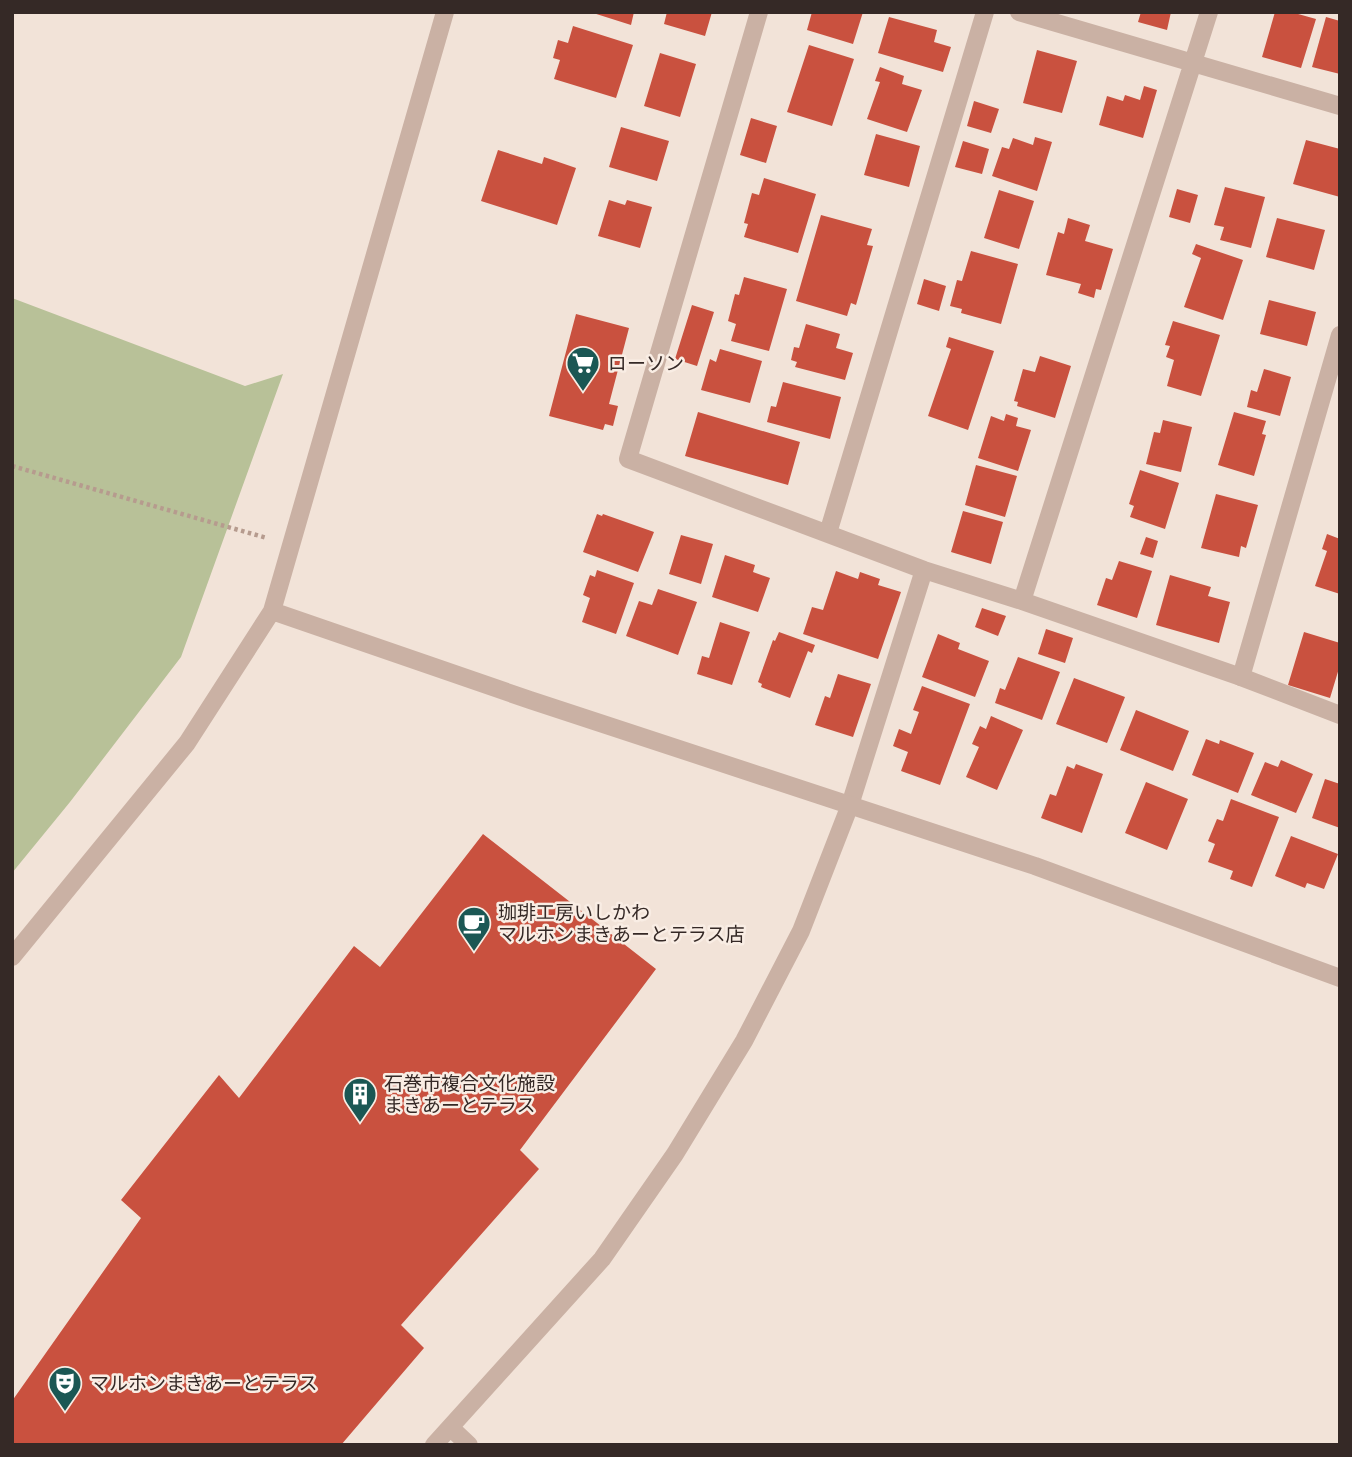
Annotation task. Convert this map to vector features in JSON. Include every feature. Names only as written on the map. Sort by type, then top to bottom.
[{"type":"street","points":[[12,957],[187,743],[272,611],[445,12]]},
{"type":"street","points":[[759,12],[628,459],[924,570],[1241,677],[1340,715]]},
{"type":"street","points":[[828,533],[985,12]]},
{"type":"street","points":[[1019,12],[1340,106]]},
{"type":"street","points":[[1022,601],[1209,12]]},
{"type":"street","points":[[1241,677],[1340,335]]},
{"type":"street","points":[[434,1445],[602,1259],[675,1154],[744,1041],[802,931],[850,805],[924,570]]},
{"type":"street","points":[[272,611],[530,701],[1035,866],[1340,978]]},
{"type":"street","points":[[450,1428],[469,1445]]},
{"type":"path","points":[[12,466],[292,544]]},
{"type":"green space","points":[[12,298],[245,386],[283,374],[181,657],[12,873]]},
{"type":"building","points":[[590,12],[634,12],[631,25]]},
{"type":"building","points":[[667,12],[712,12],[705,36],[664,24]]},
{"type":"building","points":[[812,12],[863,12],[853,44],[807,30]]},
{"type":"building","points":[[1141,12],[1171,12],[1167,30],[1138,22]]},
{"type":"building","points":[[1275,12],[1291,12],[1316,19],[1301,68],[1262,57]]},
{"type":"building","points":[[889,17],[937,30],[934,42],[951,47],[943,72],[878,53]]},
{"type":"building","points":[[1326,17],[1340,21],[1340,74],[1312,67]]},
{"type":"building","points":[[573,26],[633,45],[616,98],[554,79],[560,60],[553,58],[558,40],[568,43]]},
{"type":"building","points":[[809,45],[854,59],[832,126],[787,112]]},
{"type":"building","points":[[1037,50],[1077,61],[1062,113],[1023,103]]},
{"type":"building","points":[[660,53],[696,64],[680,117],[644,106]]},
{"type":"building","points":[[880,67],[904,76],[902,84],[922,90],[907,132],[867,119],[880,82],[875,81]]},
{"type":"building","points":[[1144,86],[1157,90],[1143,138],[1099,125],[1107,96],[1123,101],[1125,95],[1140,100]]},
{"type":"building","points":[[974,101],[999,109],[991,133],[967,126]]},
{"type":"building","points":[[751,118],[777,126],[766,163],[740,155]]},
{"type":"building","points":[[621,127],[669,141],[657,181],[609,167]]},
{"type":"building","points":[[876,134],[920,146],[909,187],[864,175]]},
{"type":"building","points":[[1035,137],[1052,142],[1037,191],[992,176],[1002,147],[1009,149],[1013,138],[1033,145]]},
{"type":"building","points":[[1306,140],[1340,149],[1340,197],[1293,184]]},
{"type":"building","points":[[963,141],[989,149],[982,174],[955,167]]},
{"type":"building","points":[[498,150],[542,164],[544,157],[576,168],[557,225],[481,201]]},
{"type":"building","points":[[764,178],[816,194],[798,253],[744,237],[748,224],[744,223],[752,193],[759,195]]},
{"type":"building","points":[[1225,187],[1265,197],[1251,248],[1220,240],[1224,227],[1214,225]]},
{"type":"building","points":[[1177,189],[1198,195],[1190,223],[1169,217]]},
{"type":"building","points":[[999,190],[1034,201],[1019,249],[984,238]]},
{"type":"building","points":[[609,200],[625,205],[627,200],[652,207],[640,248],[598,236]]},
{"type":"building","points":[[821,215],[872,229],[867,245],[873,246],[856,305],[851,303],[847,316],[796,301]]},
{"type":"building","points":[[1068,218],[1090,225],[1085,241],[1113,249],[1101,290],[1096,289],[1094,298],[1078,293],[1081,284],[1046,275],[1058,232],[1064,234]]},
{"type":"building","points":[[1277,218],[1325,230],[1314,270],[1266,257]]},
{"type":"building","points":[[1196,244],[1243,260],[1223,320],[1184,307],[1201,258],[1192,254]]},
{"type":"building","points":[[971,251],[1018,264],[1001,324],[961,313],[962,309],[950,306],[957,280],[962,281]]},
{"type":"building","points":[[744,277],[787,289],[769,351],[731,341],[736,324],[728,321],[735,294],[739,295]]},
{"type":"building","points":[[924,279],[946,286],[939,311],[917,304]]},
{"type":"building","points":[[1269,300],[1316,312],[1307,346],[1260,334]]},
{"type":"building","points":[[692,305],[714,312],[697,366],[675,359]]},
{"type":"building","points":[[576,314],[629,328],[609,404],[618,406],[613,426],[605,424],[603,430],[549,416]]},
{"type":"building","points":[[1173,321],[1220,335],[1201,396],[1167,386],[1174,360],[1166,357],[1170,346],[1165,345]]},
{"type":"building","points":[[806,324],[840,334],[836,348],[853,353],[845,380],[795,367],[797,362],[791,360],[794,347],[799,348]]},
{"type":"building","points":[[949,337],[994,351],[968,430],[928,416],[951,349],[946,347]]},
{"type":"building","points":[[720,349],[762,361],[750,403],[701,390],[710,359],[716,362]]},
{"type":"building","points":[[1040,356],[1071,366],[1055,418],[1017,406],[1018,402],[1014,401],[1023,369],[1035,372]]},
{"type":"building","points":[[1264,369],[1291,377],[1280,416],[1247,407],[1251,390],[1257,392]]},
{"type":"building","points":[[783,382],[841,397],[830,439],[767,422],[771,406],[776,407]]},
{"type":"building","points":[[698,412],[800,442],[788,485],[685,456]]},
{"type":"building","points":[[1234,412],[1266,421],[1262,434],[1266,435],[1254,476],[1218,465]]},
{"type":"building","points":[[1006,414],[1018,418],[1016,426],[1031,430],[1018,471],[978,458],[991,416],[1004,421]]},
{"type":"building","points":[[1163,420],[1192,427],[1181,472],[1146,464],[1154,432],[1160,433]]},
{"type":"building","points":[[976,465],[1017,476],[1005,517],[965,505]]},
{"type":"building","points":[[1140,470],[1179,483],[1165,529],[1130,517],[1134,506],[1129,504]]},
{"type":"building","points":[[1216,494],[1258,505],[1246,548],[1241,546],[1239,557],[1201,548]]},
{"type":"building","points":[[963,511],[1003,522],[991,564],[951,552]]},
{"type":"building","points":[[597,514],[654,532],[638,572],[583,552]]},
{"type":"building","points":[[1327,534],[1340,539],[1340,594],[1315,586],[1327,551],[1322,549]]},
{"type":"building","points":[[681,535],[713,544],[701,584],[669,574]]},
{"type":"building","points":[[1146,537],[1158,541],[1153,558],[1140,554]]},
{"type":"building","points":[[725,555],[755,565],[753,572],[770,578],[758,612],[712,597]]},
{"type":"building","points":[[1119,561],[1152,571],[1137,618],[1097,605],[1106,578],[1112,580]]},
{"type":"building","points":[[597,570],[634,583],[616,634],[582,622],[590,598],[583,595],[590,575],[595,577]]},
{"type":"building","points":[[836,571],[858,579],[860,572],[880,579],[878,585],[901,592],[878,659],[803,634],[812,607],[823,610]]},
{"type":"building","points":[[1170,575],[1211,587],[1208,596],[1230,602],[1219,643],[1156,625]]},
{"type":"building","points":[[658,589],[697,602],[678,655],[626,636],[639,601],[652,605]]},
{"type":"building","points":[[982,608],[1006,616],[998,636],[975,627]]},
{"type":"building","points":[[720,622],[750,632],[732,685],[697,674],[702,656],[709,658]]},
{"type":"building","points":[[1046,629],[1073,638],[1065,663],[1038,654]]},
{"type":"building","points":[[779,632],[815,645],[812,653],[808,651],[790,698],[761,687],[762,684],[758,682],[773,640],[775,641]]},
{"type":"building","points":[[1304,632],[1340,643],[1340,665],[1330,698],[1288,685]]},
{"type":"building","points":[[938,634],[960,643],[958,649],[989,661],[975,697],[922,677]]},
{"type":"building","points":[[1018,657],[1060,672],[1042,720],[995,703],[1000,688],[1005,690]]},
{"type":"building","points":[[838,674],[871,684],[853,737],[815,725],[825,696],[830,698]]},
{"type":"building","points":[[1074,678],[1125,697],[1107,743],[1056,724]]},
{"type":"building","points":[[922,686],[970,704],[940,785],[901,771],[908,752],[893,746],[899,729],[911,734],[919,712],[913,710]]},
{"type":"building","points":[[1136,710],[1189,731],[1173,771],[1120,750]]},
{"type":"building","points":[[991,716],[1023,730],[997,790],[966,777],[979,747],[972,744],[980,726],[986,729]]},
{"type":"building","points":[[1206,739],[1219,744],[1220,740],[1254,753],[1238,793],[1192,775]]},
{"type":"building","points":[[1281,760],[1313,774],[1296,813],[1251,795],[1265,762],[1278,767]]},
{"type":"building","points":[[1076,764],[1103,774],[1082,833],[1041,818],[1050,794],[1056,796],[1067,766],[1074,769]]},
{"type":"building","points":[[1325,779],[1340,784],[1340,828],[1312,818]]},
{"type":"building","points":[[1146,782],[1188,799],[1167,850],[1125,833]]},
{"type":"building","points":[[1231,799],[1279,817],[1252,887],[1230,879],[1233,871],[1208,862],[1215,844],[1208,841],[1217,819],[1223,821]]},
{"type":"building","name":"石巻市複合文化施設 まきあーとテラス","points":[[483,834],[656,969],[520,1150],[539,1169],[401,1325],[424,1348],[341,1445],[12,1445],[12,1401],[141,1218],[121,1200],[219,1075],[239,1098],[354,946],[380,967]]},
{"type":"building","points":[[1291,836],[1338,854],[1324,889],[1307,883],[1305,888],[1275,876]]},
{"type":"place","name":"ローソン","points":[[583,393]]},
{"type":"place","name":"珈琲工房いしかわ マルホンまきあーとテラス店","points":[[474,953]]},
{"type":"place","name":"石巻市複合文化施設 まきあーとテラス","points":[[360,1124]]},
{"type":"place","name":"マルホンまきあーとテラス","points":[[65,1413]]}]
